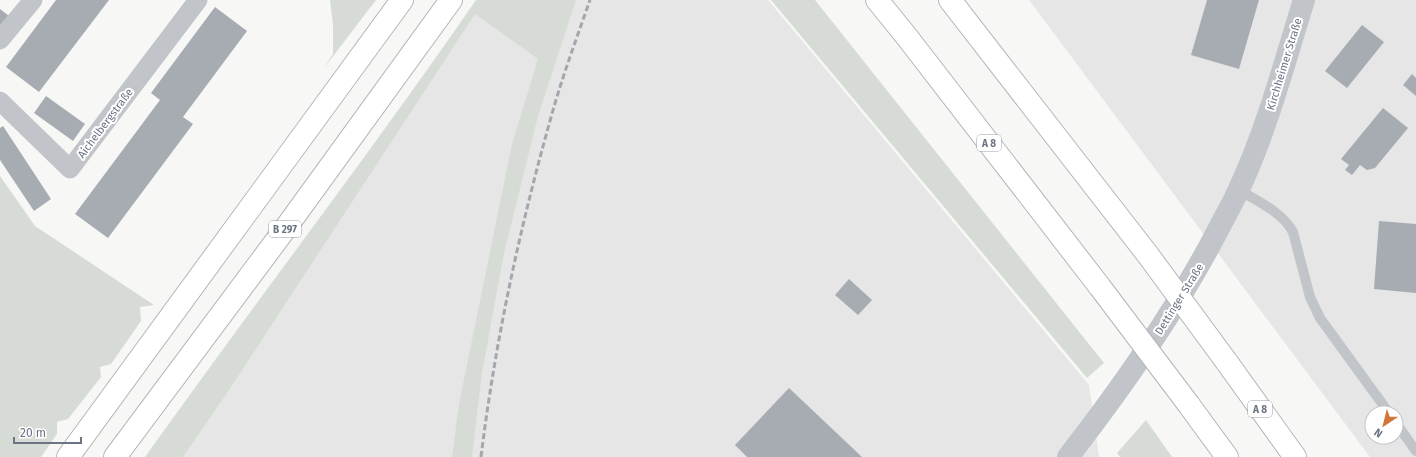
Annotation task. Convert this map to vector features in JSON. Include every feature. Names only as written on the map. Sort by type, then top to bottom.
[{"type":"main road","points":[[68,457],[402,0]]},
{"type":"main road","name":"B 297","points":[[115,457],[277,240],[452,0]]},
{"type":"main road","name":"A 8","points":[[877,0],[1100,287],[1189,404],[1227,457]]},
{"type":"main road","name":"A 8","points":[[950,0],[1148,255],[1295,457]]},
{"type":"street","points":[[0,40],[33,0]]},
{"type":"street","name":"Aichelbergstraße","points":[[0,101],[70,169],[198,0]]},
{"type":"street","name":"Kirchheimer Straße","points":[[1265,127],[1304,0]]},
{"type":"street","name":"Dettinger Straße","points":[[1068,457],[1104,410],[1161,329],[1203,260],[1239,190],[1265,127]]},
{"type":"lane","points":[[1239,190],[1278,214],[1288,223],[1293,232],[1310,297],[1320,318],[1383,405]]},
{"type":"lane","points":[[1404,434],[1416,451]]},
{"type":"shaded area","points":[[330,0],[376,0],[324,68],[333,54],[333,25]]},
{"type":"shaded area","points":[[476,0],[576,0],[538,116],[504,253],[482,373],[472,457],[452,457],[459,404],[512,144],[538,59],[475,14],[231,387],[183,457],[145,457],[436,58]]},
{"type":"shaded area","points":[[481,0],[768,0],[1089,385],[1099,457],[179,457]]},
{"type":"shaded area","points":[[771,0],[815,0],[1104,363],[1087,378]]},
{"type":"shaded area","points":[[1029,0],[1416,0],[1416,457],[1370,457]]},
{"type":"shaded area","points":[[0,176],[35,226],[154,305],[140,307],[141,321],[111,364],[100,367],[101,377],[68,419],[57,422],[57,434],[41,457],[0,457]]},
{"type":"shaded area","points":[[1146,420],[1172,457],[1120,457],[1117,453]]},
{"type":"building","points":[[56,0],[109,0],[39,92],[6,67]]},
{"type":"building","points":[[1207,0],[1259,0],[1239,69],[1191,55]]},
{"type":"building","points":[[215,7],[247,31],[183,117],[193,124],[108,238],[75,214],[160,100],[151,93]]},
{"type":"building","points":[[0,9],[13,19],[0,33]]},
{"type":"building","points":[[1362,25],[1384,42],[1347,88],[1325,71]]},
{"type":"building","points":[[1412,74],[1416,78],[1416,96],[1403,85]]},
{"type":"building","points":[[46,96],[85,124],[73,141],[34,113]]},
{"type":"building","points":[[1383,108],[1408,128],[1375,168],[1367,170],[1360,165],[1352,175],[1345,170],[1349,165],[1341,159]]},
{"type":"building","points":[[3,126],[51,199],[34,211],[0,160],[0,128]]},
{"type":"building","points":[[1379,221],[1416,224],[1416,293],[1374,289]]},
{"type":"building","points":[[849,279],[872,300],[858,315],[835,295]]},
{"type":"building","points":[[789,388],[862,457],[747,457],[735,445]]},
{"type":"railway","points":[[481,457],[493,372],[509,288],[528,204],[554,106],[590,0]]}]
